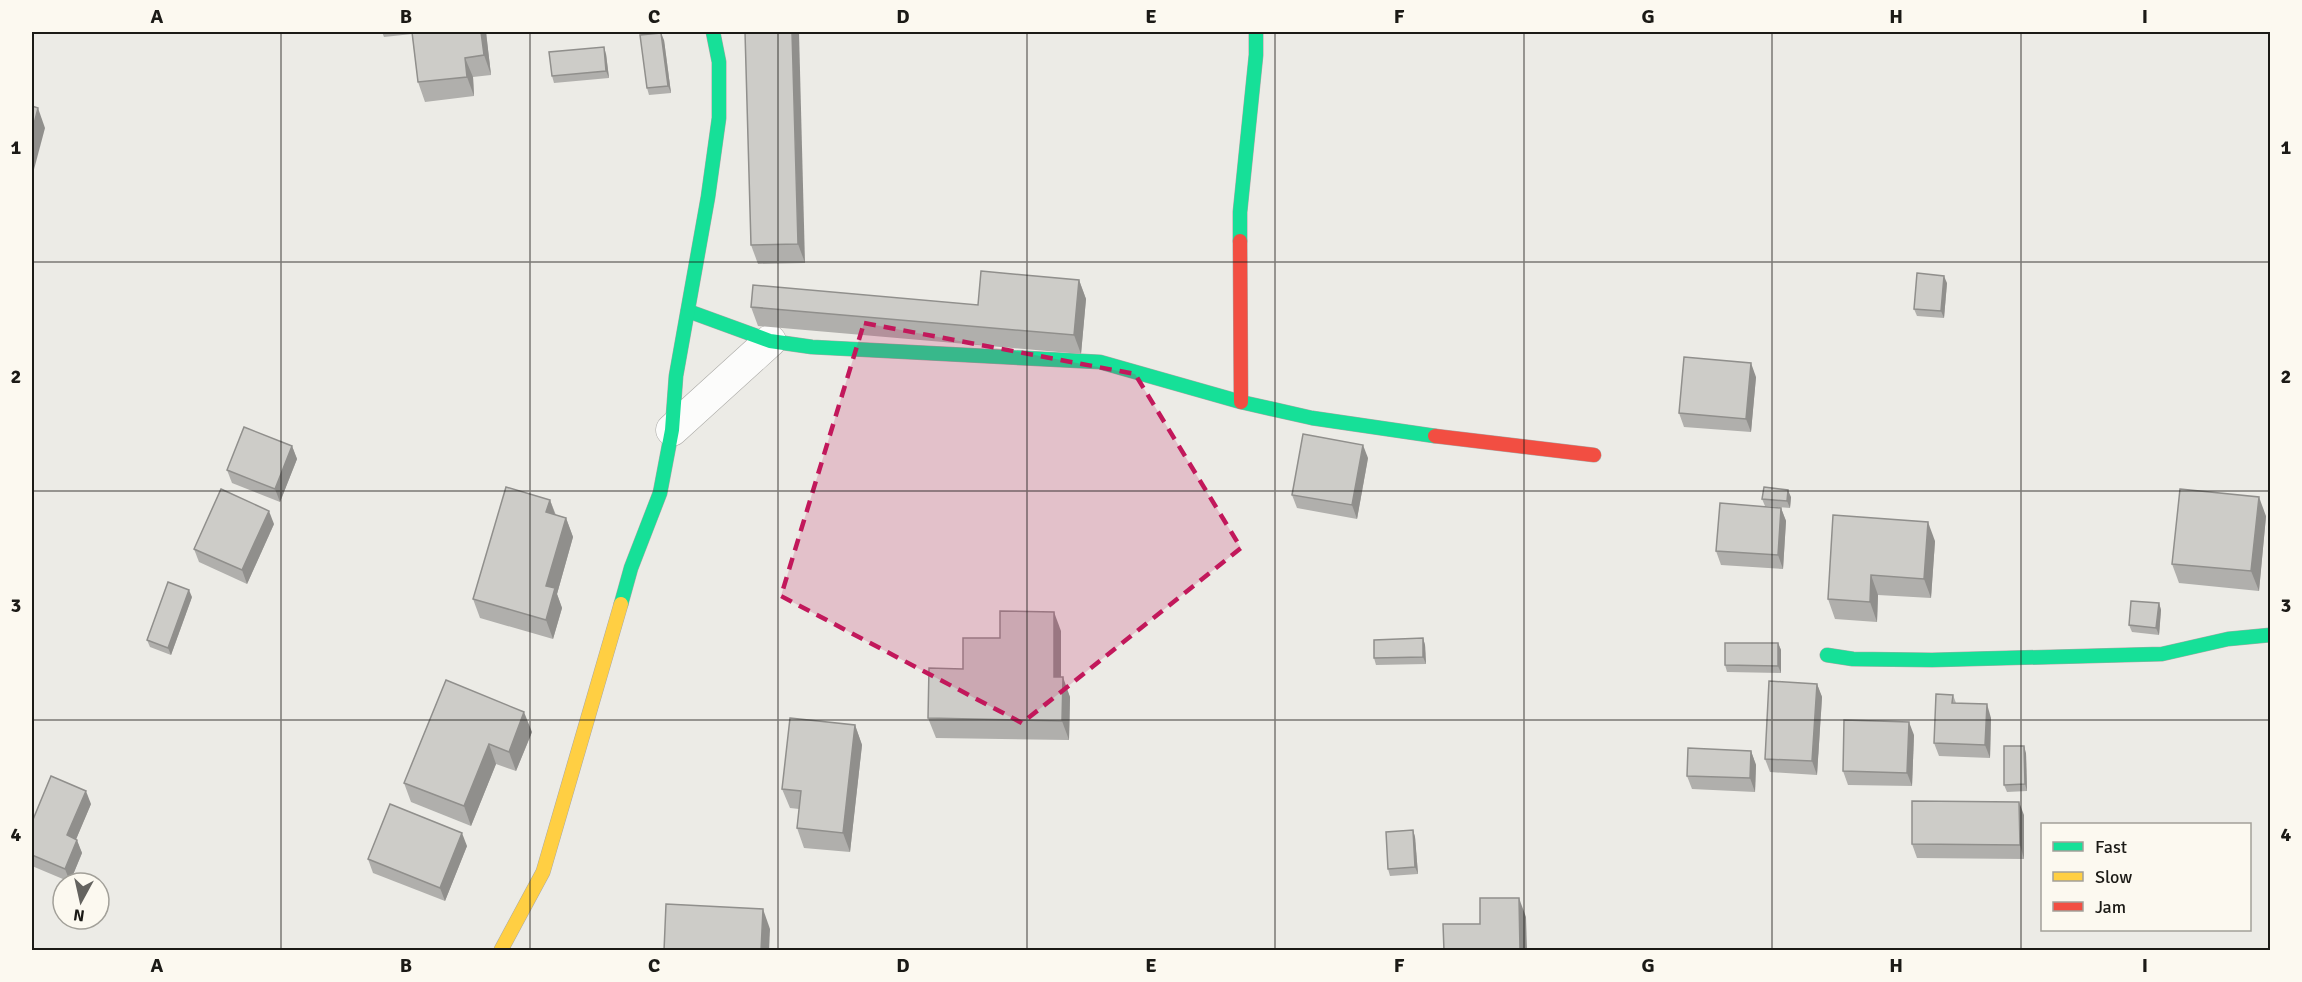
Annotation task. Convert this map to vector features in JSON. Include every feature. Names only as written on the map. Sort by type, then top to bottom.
[{"type":"street","points":[[501,951],[543,872],[631,568],[660,493],[672,430],[676,376],[719,118],[719,62],[713,32]]},
{"type":"street","points":[[1241,402],[1240,212],[1256,55],[1256,32]]},
{"type":"street","points":[[688,311],[770,341],[813,347],[1100,362],[1241,402],[1312,418],[1377,429],[1594,455]]},
{"type":"street","points":[[672,430],[770,341]]},
{"type":"street","points":[[1827,655],[1932,660],[2162,654],[2228,639],[2271,635]]},
{"type":"highlighted area","points":[[864,323],[1135,374],[1241,548],[1022,723],[781,596]]},
{"type":"building","points":[[412,32],[481,32],[484,55],[465,58],[467,77],[418,82]]},
{"type":"building","points":[[745,32],[792,32],[798,244],[751,245]]},
{"type":"building","points":[[661,33],[668,86],[647,88],[640,35]]},
{"type":"building","points":[[604,47],[606,71],[552,76],[549,52]]},
{"type":"building","points":[[32,106],[38,108],[32,132]]},
{"type":"building","points":[[981,271],[1079,280],[1074,335],[751,307],[753,285],[978,305]]},
{"type":"building","points":[[1917,273],[1944,276],[1941,311],[1914,309]]},
{"type":"building","points":[[1684,357],[1751,363],[1746,419],[1679,413]]},
{"type":"building","points":[[244,427],[292,446],[275,489],[227,470]]},
{"type":"building","points":[[1303,434],[1363,445],[1352,505],[1292,495]]},
{"type":"building","points":[[506,487],[550,500],[546,512],[566,518],[546,586],[555,588],[546,620],[473,599]]},
{"type":"building","points":[[1764,487],[1788,490],[1787,501],[1762,499]]},
{"type":"building","points":[[221,489],[269,511],[242,570],[194,549]]},
{"type":"building","points":[[2180,489],[2259,497],[2251,571],[2172,564]]},
{"type":"building","points":[[1720,503],[1781,508],[1778,555],[1716,551]]},
{"type":"building","points":[[1833,515],[1928,522],[1924,579],[1871,575],[1870,602],[1828,599]]},
{"type":"building","points":[[168,582],[189,590],[168,648],[147,640]]},
{"type":"building","points":[[2131,601],[2159,603],[2156,628],[2129,625]]},
{"type":"building","points":[[1000,611],[1054,612],[1054,677],[1063,677],[1062,721],[928,718],[929,668],[963,669],[963,638],[1000,638]]},
{"type":"building","points":[[1423,638],[1423,657],[1374,658],[1374,640]]},
{"type":"building","points":[[1725,643],[1778,643],[1778,666],[1725,665]]},
{"type":"building","points":[[446,680],[524,712],[509,752],[489,744],[464,806],[404,783]]},
{"type":"building","points":[[1769,681],[1817,684],[1812,761],[1765,759]]},
{"type":"building","points":[[1936,694],[1953,695],[1952,703],[1987,704],[1985,745],[1934,743]]},
{"type":"building","points":[[790,718],[855,725],[843,833],[797,828],[801,791],[782,789]]},
{"type":"building","points":[[1844,720],[1909,722],[1907,773],[1843,771]]},
{"type":"building","points":[[2004,746],[2024,746],[2025,784],[2004,785]]},
{"type":"building","points":[[1688,748],[1751,751],[1750,778],[1687,776]]},
{"type":"building","points":[[51,776],[86,791],[67,835],[77,840],[65,869],[32,855],[32,822]]},
{"type":"building","points":[[1912,801],[2019,802],[2020,845],[1912,844]]},
{"type":"building","points":[[390,804],[462,833],[440,888],[368,859]]},
{"type":"building","points":[[1413,830],[1415,867],[1388,869],[1386,832]]},
{"type":"building","points":[[1480,898],[1519,898],[1520,951],[1444,951],[1443,924],[1480,924]]},
{"type":"building","points":[[666,904],[763,909],[761,951],[664,951]]},
{"type":"traffic: fast","points":[[621,604],[631,568],[660,493],[672,430],[676,376],[708,197],[719,118],[719,62],[713,32]]},
{"type":"traffic: fast","points":[[1240,241],[1240,212],[1256,55],[1256,32]]},
{"type":"traffic: fast","points":[[688,311],[770,341],[812,347],[1100,362],[1241,402],[1312,418],[1435,436]]},
{"type":"traffic: fast","points":[[1827,655],[1853,659],[1932,660],[2162,654],[2228,639],[2270,635]]},
{"type":"traffic: slow","points":[[501,950],[543,872],[621,604]]},
{"type":"traffic: jam","points":[[1240,241],[1241,402]]},
{"type":"traffic: jam","points":[[1435,436],[1594,455]]}]
